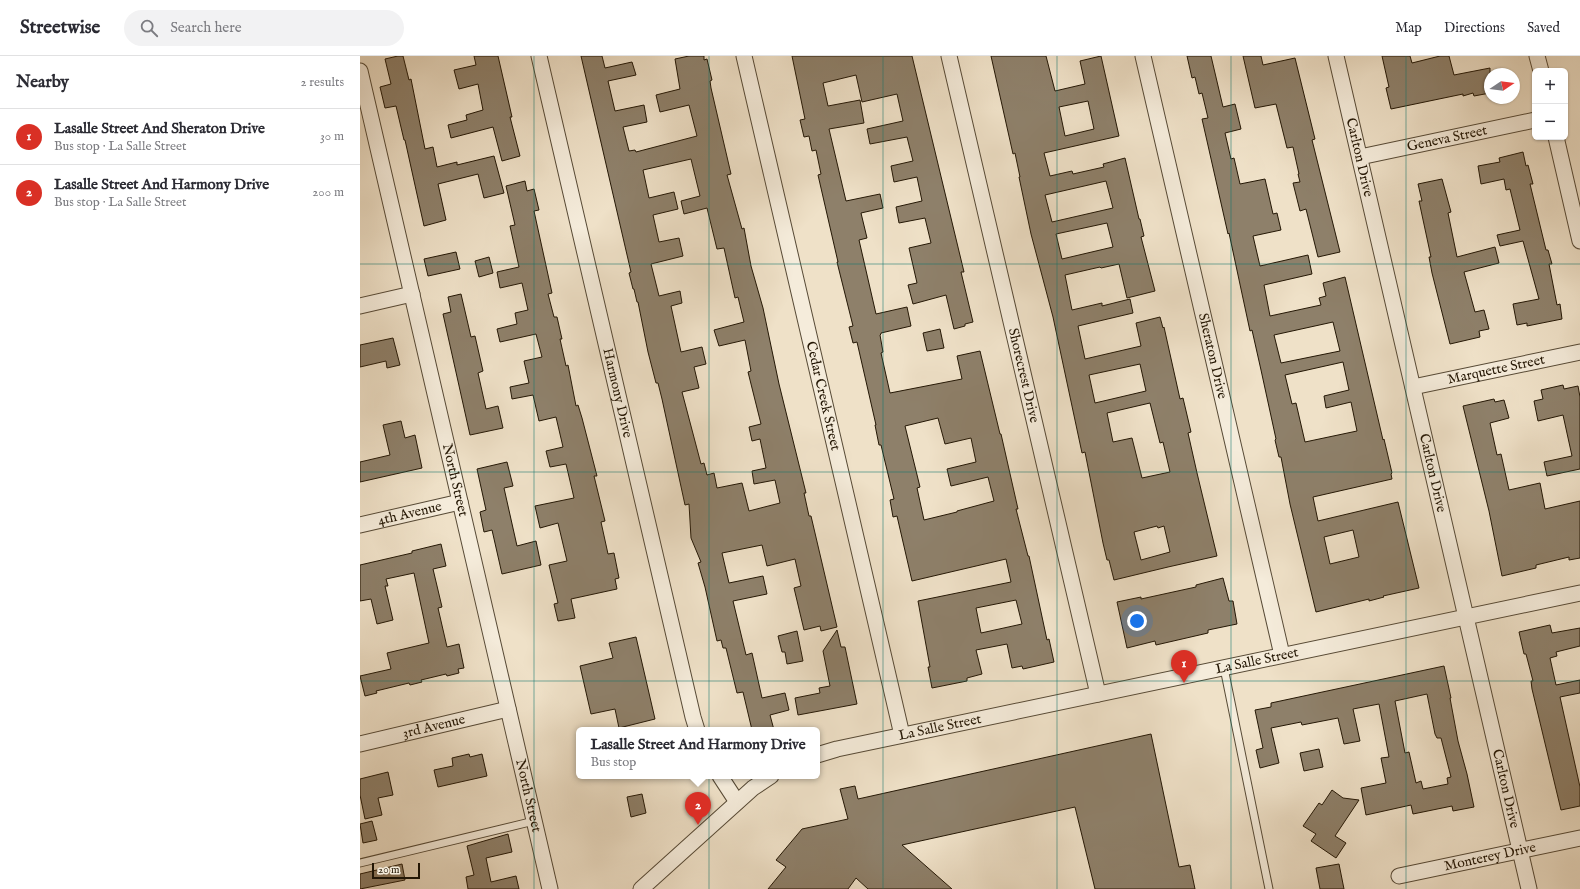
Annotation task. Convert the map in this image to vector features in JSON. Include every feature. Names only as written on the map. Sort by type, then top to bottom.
[{"type":"street","name":"Harmony Drive","points":[[539,56],[696,727]]},
{"type":"street","name":"Cedar Creek Street","points":[[744,56],[902,735]]},
{"type":"street","name":"Shorecrest Drive","points":[[950,56],[1098,694]]},
{"type":"street","name":"Sheraton Drive","points":[[1143,56],[1282,656]]},
{"type":"street","name":"Carlton Drive","points":[[1336,56],[1529,889]]},
{"type":"street","points":[[1537,56],[1540,68]]},
{"type":"street","name":"North Street","points":[[360,71],[363,93],[412,294],[550,889]]},
{"type":"street","name":"Geneva Street","points":[[1360,156],[1532,121]]},
{"type":"street","points":[[1557,140],[1580,241]]},
{"type":"street","points":[[360,306],[412,294]]},
{"type":"street","name":"Marquette Street","points":[[1413,387],[1580,352]]},
{"type":"street","name":"4th Avenue","points":[[360,525],[460,502]]},
{"type":"street","name":"La Salle Street","points":[[820,754],[902,735],[1580,593]]},
{"type":"street","name":"3rd Avenue","points":[[360,744],[508,709]]},
{"type":"street","points":[[722,779],[737,802]]},
{"type":"street","points":[[641,889],[737,802],[753,788],[766,779]]},
{"type":"street","name":"Monterey Drive","points":[[1399,876],[1580,838]]},
{"type":"lane","points":[[1224,668],[1268,889]]},
{"type":"lane","points":[[360,863],[534,822]]},
{"type":"building","points":[[403,56],[409,80],[411,79],[425,149],[433,147],[437,167],[457,162],[457,165],[494,156],[504,193],[484,198],[478,174],[438,184],[446,220],[424,226],[396,106],[385,108],[380,87],[391,84],[385,59]]},
{"type":"building","points":[[474,56],[498,56],[512,117],[510,117],[520,156],[502,161],[493,127],[451,138],[448,125],[467,120],[466,115],[483,110],[478,84],[459,89],[454,70],[476,65]]},
{"type":"building","points":[[581,56],[602,56],[605,68],[632,62],[636,75],[608,81],[615,111],[644,105],[647,122],[623,127],[629,151],[635,150],[636,152],[697,136],[689,105],[660,112],[656,95],[680,89],[675,59],[689,56],[704,56],[704,60],[707,59],[712,80],[710,81],[711,88],[731,174],[727,175],[742,229],[744,228],[751,266],[763,308],[779,384],[806,493],[804,493],[809,516],[811,516],[837,627],[821,631],[820,626],[804,630],[794,588],[801,586],[795,559],[767,566],[762,545],[722,553],[729,583],[763,576],[767,594],[733,601],[746,655],[752,653],[762,698],[785,693],[789,710],[770,715],[773,727],[751,727],[743,692],[737,693],[726,648],[723,648],[721,640],[717,641],[698,563],[701,562],[691,538],[689,504],[685,505],[662,399],[658,383],[656,383],[638,302],[629,273],[631,272]],"holes":[[[691,159],[700,196],[681,201],[684,214],[707,208],[717,249],[724,248],[735,298],[738,297],[744,322],[714,330],[719,346],[745,340],[751,371],[748,372],[761,424],[749,427],[752,441],[760,439],[766,468],[752,471],[754,484],[775,480],[780,503],[749,511],[742,483],[717,488],[714,473],[707,475],[704,463],[701,464],[682,392],[699,388],[694,367],[706,364],[702,347],[681,352],[671,306],[682,303],[680,291],[659,296],[651,264],[683,256],[679,238],[659,242],[653,215],[678,209],[674,192],[649,198],[643,170]]]},
{"type":"building","points":[[792,56],[912,56],[964,272],[961,272],[973,322],[965,324],[965,326],[954,329],[946,295],[913,304],[908,285],[917,283],[909,248],[931,243],[925,218],[899,223],[896,207],[922,201],[917,177],[894,182],[891,166],[913,161],[907,137],[870,144],[867,129],[903,121],[897,94],[862,102],[856,75],[823,83],[828,106],[860,100],[864,123],[829,129],[846,201],[880,194],[883,208],[861,213],[867,238],[859,240],[876,314],[907,307],[911,326],[881,333],[880,335],[883,352],[881,353],[890,393],[962,379],[957,356],[980,351],[1001,434],[1018,509],[1016,509],[1029,556],[1047,640],[1049,639],[1054,662],[1023,669],[1022,666],[1012,668],[1007,644],[976,650],[982,674],[967,678],[967,681],[932,688],[928,667],[930,667],[918,601],[1011,582],[1006,559],[912,581],[897,516],[893,517],[890,500],[894,499],[881,445],[879,445],[876,425],[857,342],[853,343],[849,327],[853,326],[818,175],[821,174],[816,150],[812,151],[809,136],[804,137],[800,120],[805,119]],"holes":[[[938,418],[945,444],[971,438],[976,462],[947,469],[951,486],[988,477],[994,501],[924,520],[917,488],[920,487],[905,426]],[[1016,600],[1022,624],[981,633],[976,608]]]},
{"type":"building","points":[[991,56],[1046,56],[1055,91],[1085,84],[1080,61],[1101,56],[1119,136],[1044,153],[1050,176],[1072,171],[1073,174],[1104,167],[1103,164],[1125,158],[1144,236],[1141,237],[1155,291],[1127,298],[1119,264],[1065,275],[1072,310],[1102,303],[1102,306],[1130,299],[1133,313],[1078,326],[1085,359],[1141,346],[1136,323],[1160,317],[1163,328],[1164,327],[1180,399],[1183,398],[1191,432],[1188,433],[1217,556],[1114,580],[1109,560],[1107,560],[1085,452],[1082,453],[1053,317],[1031,234],[1015,153],[1013,154]],"holes":[[[1088,101],[1094,129],[1065,136],[1059,107]],[[1106,181],[1113,208],[1052,222],[1045,195]],[[1107,223],[1113,247],[1062,259],[1056,234]],[[1140,364],[1146,391],[1095,403],[1089,375]],[[1150,403],[1160,443],[1163,442],[1170,472],[1142,478],[1132,438],[1113,442],[1107,413]],[[1157,526],[1158,528],[1164,526],[1170,552],[1141,560],[1134,532]]]},
{"type":"building","points":[[1187,56],[1211,56],[1223,107],[1235,104],[1241,129],[1225,133],[1231,159],[1234,158],[1240,184],[1265,179],[1273,214],[1277,213],[1281,230],[1253,236],[1260,266],[1308,255],[1312,274],[1264,285],[1270,316],[1321,305],[1319,298],[1326,296],[1323,283],[1345,277],[1392,473],[1392,479],[1313,497],[1318,521],[1398,502],[1419,588],[1383,596],[1384,597],[1369,601],[1369,599],[1316,612],[1202,119],[1208,118],[1202,93],[1199,94],[1195,77],[1192,78]],"holes":[[[1333,322],[1340,351],[1281,363],[1274,335]],[[1343,362],[1349,390],[1324,396],[1326,408],[1351,402],[1357,431],[1305,442],[1296,403],[1292,404],[1285,375]],[[1353,530],[1359,557],[1330,564],[1324,537]]]},
{"type":"building","points":[[1243,56],[1261,56],[1263,65],[1295,58],[1315,139],[1312,140],[1340,252],[1318,257],[1306,209],[1300,211],[1293,183],[1300,182],[1293,147],[1287,148],[1276,104],[1255,108]]},
{"type":"building","points":[[1382,56],[1410,56],[1412,63],[1440,56],[1449,56],[1454,75],[1484,69],[1484,94],[1474,96],[1473,93],[1463,96],[1463,94],[1391,109],[1386,88],[1389,87]]},
{"type":"building","points":[[1523,152],[1526,166],[1528,165],[1533,184],[1530,184],[1546,250],[1548,250],[1552,264],[1549,264],[1557,305],[1560,304],[1562,319],[1527,326],[1527,323],[1517,325],[1513,304],[1539,299],[1523,241],[1500,246],[1497,235],[1520,230],[1510,189],[1506,190],[1504,179],[1481,184],[1478,166],[1500,162],[1499,158]]},
{"type":"building","points":[[1442,179],[1451,212],[1448,213],[1457,257],[1495,247],[1499,263],[1464,272],[1475,312],[1484,310],[1489,329],[1479,331],[1480,337],[1450,344],[1432,273],[1429,257],[1431,257],[1419,201],[1422,201],[1418,184]]},
{"type":"building","points":[[525,181],[527,191],[534,189],[539,210],[534,211],[552,293],[548,294],[554,317],[557,317],[562,339],[560,339],[566,366],[568,365],[576,406],[578,405],[582,418],[597,476],[594,476],[605,521],[601,522],[608,554],[614,553],[619,578],[615,579],[617,589],[571,599],[575,618],[558,621],[554,604],[558,603],[549,565],[567,561],[558,523],[540,528],[535,506],[574,498],[566,464],[550,467],[546,451],[563,447],[556,417],[539,421],[533,395],[512,399],[510,387],[529,383],[524,361],[542,357],[536,334],[500,342],[497,329],[517,324],[515,313],[528,310],[522,283],[500,288],[497,272],[519,267],[510,226],[515,225],[506,186]]},
{"type":"building","points":[[456,252],[460,269],[428,276],[424,259]]},
{"type":"building","points":[[489,257],[493,273],[479,277],[475,261]]},
{"type":"building","points":[[461,294],[471,337],[475,336],[483,371],[478,373],[486,409],[498,406],[503,428],[470,435],[443,314],[451,312],[448,297]]},
{"type":"building","points":[[940,329],[944,348],[927,351],[923,333]]},
{"type":"building","points":[[393,338],[400,365],[387,368],[386,361],[360,367],[360,345]]},
{"type":"building","points":[[1563,385],[1564,389],[1578,386],[1580,397],[1580,469],[1547,476],[1544,462],[1572,456],[1563,415],[1538,421],[1534,401],[1543,399],[1541,390]]},
{"type":"building","points":[[1494,399],[1495,402],[1504,400],[1509,418],[1490,423],[1497,455],[1501,454],[1509,490],[1540,483],[1545,509],[1580,501],[1580,558],[1569,560],[1569,557],[1536,565],[1536,568],[1502,576],[1489,511],[1463,406]]},
{"type":"building","points":[[401,421],[405,438],[415,435],[422,468],[360,482],[360,462],[390,455],[383,425]]},
{"type":"building","points":[[507,462],[513,486],[504,488],[517,546],[536,541],[541,565],[502,574],[492,530],[484,532],[480,512],[486,510],[477,469]]},
{"type":"building","points":[[441,544],[446,566],[433,569],[442,607],[438,608],[447,647],[459,644],[464,668],[458,669],[459,673],[447,676],[446,674],[421,680],[422,682],[410,685],[409,683],[376,691],[377,693],[365,696],[360,676],[391,669],[387,653],[429,643],[414,573],[386,579],[388,586],[385,586],[393,620],[377,624],[371,599],[360,601],[360,565],[412,553],[412,551]]},
{"type":"building","points":[[1223,578],[1229,601],[1233,601],[1237,624],[1208,630],[1208,633],[1156,645],[1155,641],[1127,648],[1117,602],[1141,597],[1141,599],[1196,587],[1196,585]]},
{"type":"building","points":[[1550,625],[1552,633],[1580,628],[1580,646],[1556,652],[1557,656],[1550,658],[1556,685],[1580,680],[1580,693],[1560,697],[1580,787],[1580,806],[1561,810],[1532,689],[1531,681],[1533,681],[1526,654],[1524,654],[1519,632]]},
{"type":"building","points":[[837,630],[841,647],[845,647],[857,704],[798,715],[795,698],[820,693],[819,688],[830,686],[823,651]]},
{"type":"building","points":[[797,631],[803,661],[787,664],[785,652],[782,652],[778,636]]},
{"type":"building","points":[[636,637],[655,719],[619,727],[615,709],[591,714],[580,666],[613,658],[609,643]]},
{"type":"building","points":[[1444,666],[1458,741],[1474,807],[1453,811],[1452,806],[1413,814],[1411,805],[1366,815],[1361,788],[1386,783],[1381,758],[1389,757],[1379,704],[1353,709],[1360,741],[1344,744],[1338,718],[1302,725],[1301,722],[1271,728],[1279,763],[1260,768],[1256,750],[1263,748],[1255,710],[1271,707],[1271,703]],"holes":[[[1427,694],[1437,738],[1441,738],[1451,777],[1447,778],[1448,784],[1423,789],[1421,781],[1416,783],[1409,752],[1405,753],[1395,701]]]},
{"type":"building","points":[[1151,734],[1179,867],[1190,865],[1195,889],[1095,889],[1075,807],[902,845],[952,889],[868,889],[856,878],[848,889],[768,889],[786,867],[776,860],[802,829],[848,819],[840,789],[855,786],[858,799]]},
{"type":"building","points":[[1319,749],[1323,767],[1304,771],[1300,753]]},
{"type":"building","points":[[469,754],[470,757],[482,754],[487,776],[438,787],[434,770],[453,766],[452,758]]},
{"type":"building","points":[[388,772],[393,795],[378,798],[382,815],[365,819],[360,795],[360,779]]},
{"type":"building","points":[[1332,790],[1343,798],[1359,800],[1335,836],[1346,843],[1336,858],[1311,841],[1316,834],[1303,826],[1319,803],[1322,805]]},
{"type":"building","points":[[642,794],[646,813],[631,817],[627,797]]},
{"type":"building","points":[[372,821],[377,840],[363,843],[360,824]]},
{"type":"building","points":[[508,834],[512,852],[486,858],[491,882],[516,876],[519,889],[468,889],[466,877],[474,875],[467,846]]},
{"type":"building","points":[[402,864],[405,880],[360,889],[360,874]]},
{"type":"building","points":[[1339,864],[1344,889],[1320,889],[1316,868]]},
{"type":"place","name":"Lasalle Street And Sheraton Drive","points":[[1184,683]]},
{"type":"place","name":"Lasalle Street And Harmony Drive","points":[[698,825]]}]
